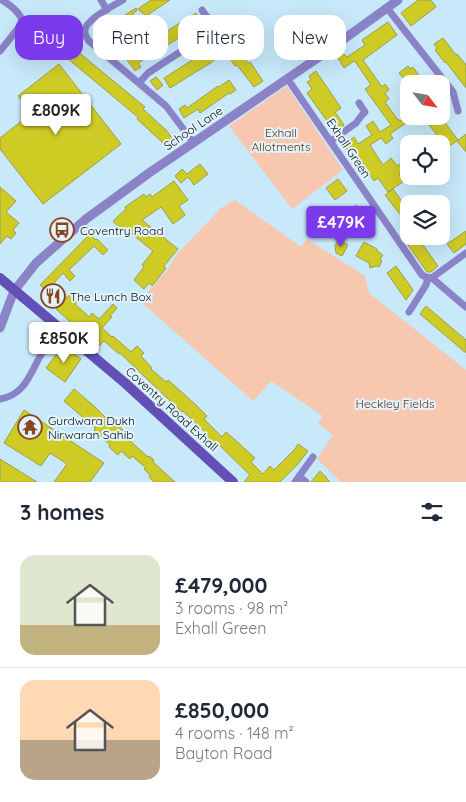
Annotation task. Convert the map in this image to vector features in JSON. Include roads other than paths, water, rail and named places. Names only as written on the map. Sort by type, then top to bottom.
[{"type":"main road","name":"Coventry Road Exhall","points":[[0,278],[125,383],[233,482]]},
{"type":"street","points":[[0,51],[20,26],[22,20],[20,14],[2,0]]},
{"type":"street","points":[[100,0],[107,10]]},
{"type":"street","points":[[123,0],[87,26],[85,35],[89,41],[166,106],[193,142]]},
{"type":"street","name":"School Lane","points":[[14,290],[36,264],[86,219],[193,142],[398,0]]},
{"type":"street","points":[[387,8],[453,92],[458,111]]},
{"type":"street","points":[[202,10],[204,15]]},
{"type":"street","points":[[139,83],[148,73],[178,54]]},
{"type":"street","name":"Exhall Green","points":[[287,78],[422,275],[430,278],[466,306]]},
{"type":"street","points":[[331,140],[356,122],[365,112],[359,104]]},
{"type":"street","points":[[410,312],[430,278],[466,253]]},
{"type":"street","points":[[0,328],[14,290]]},
{"type":"street","points":[[0,399],[10,397],[18,391],[30,376],[46,347],[52,340],[65,333]]},
{"type":"street","points":[[306,482],[297,479],[313,457]]},
{"type":"place","name":"Coventry Road","points":[[62,230]]},
{"type":"place","name":"The Lunch Box","points":[[53,296]]},
{"type":"place","name":"Gurdwara Dukh Nirwaran Sahib","points":[[30,427]]},
{"type":"park label","name":"Exhall Allotments","points":[[281,139]]},
{"type":"park label","name":"Heckley Fields","points":[[395,403]]}]
